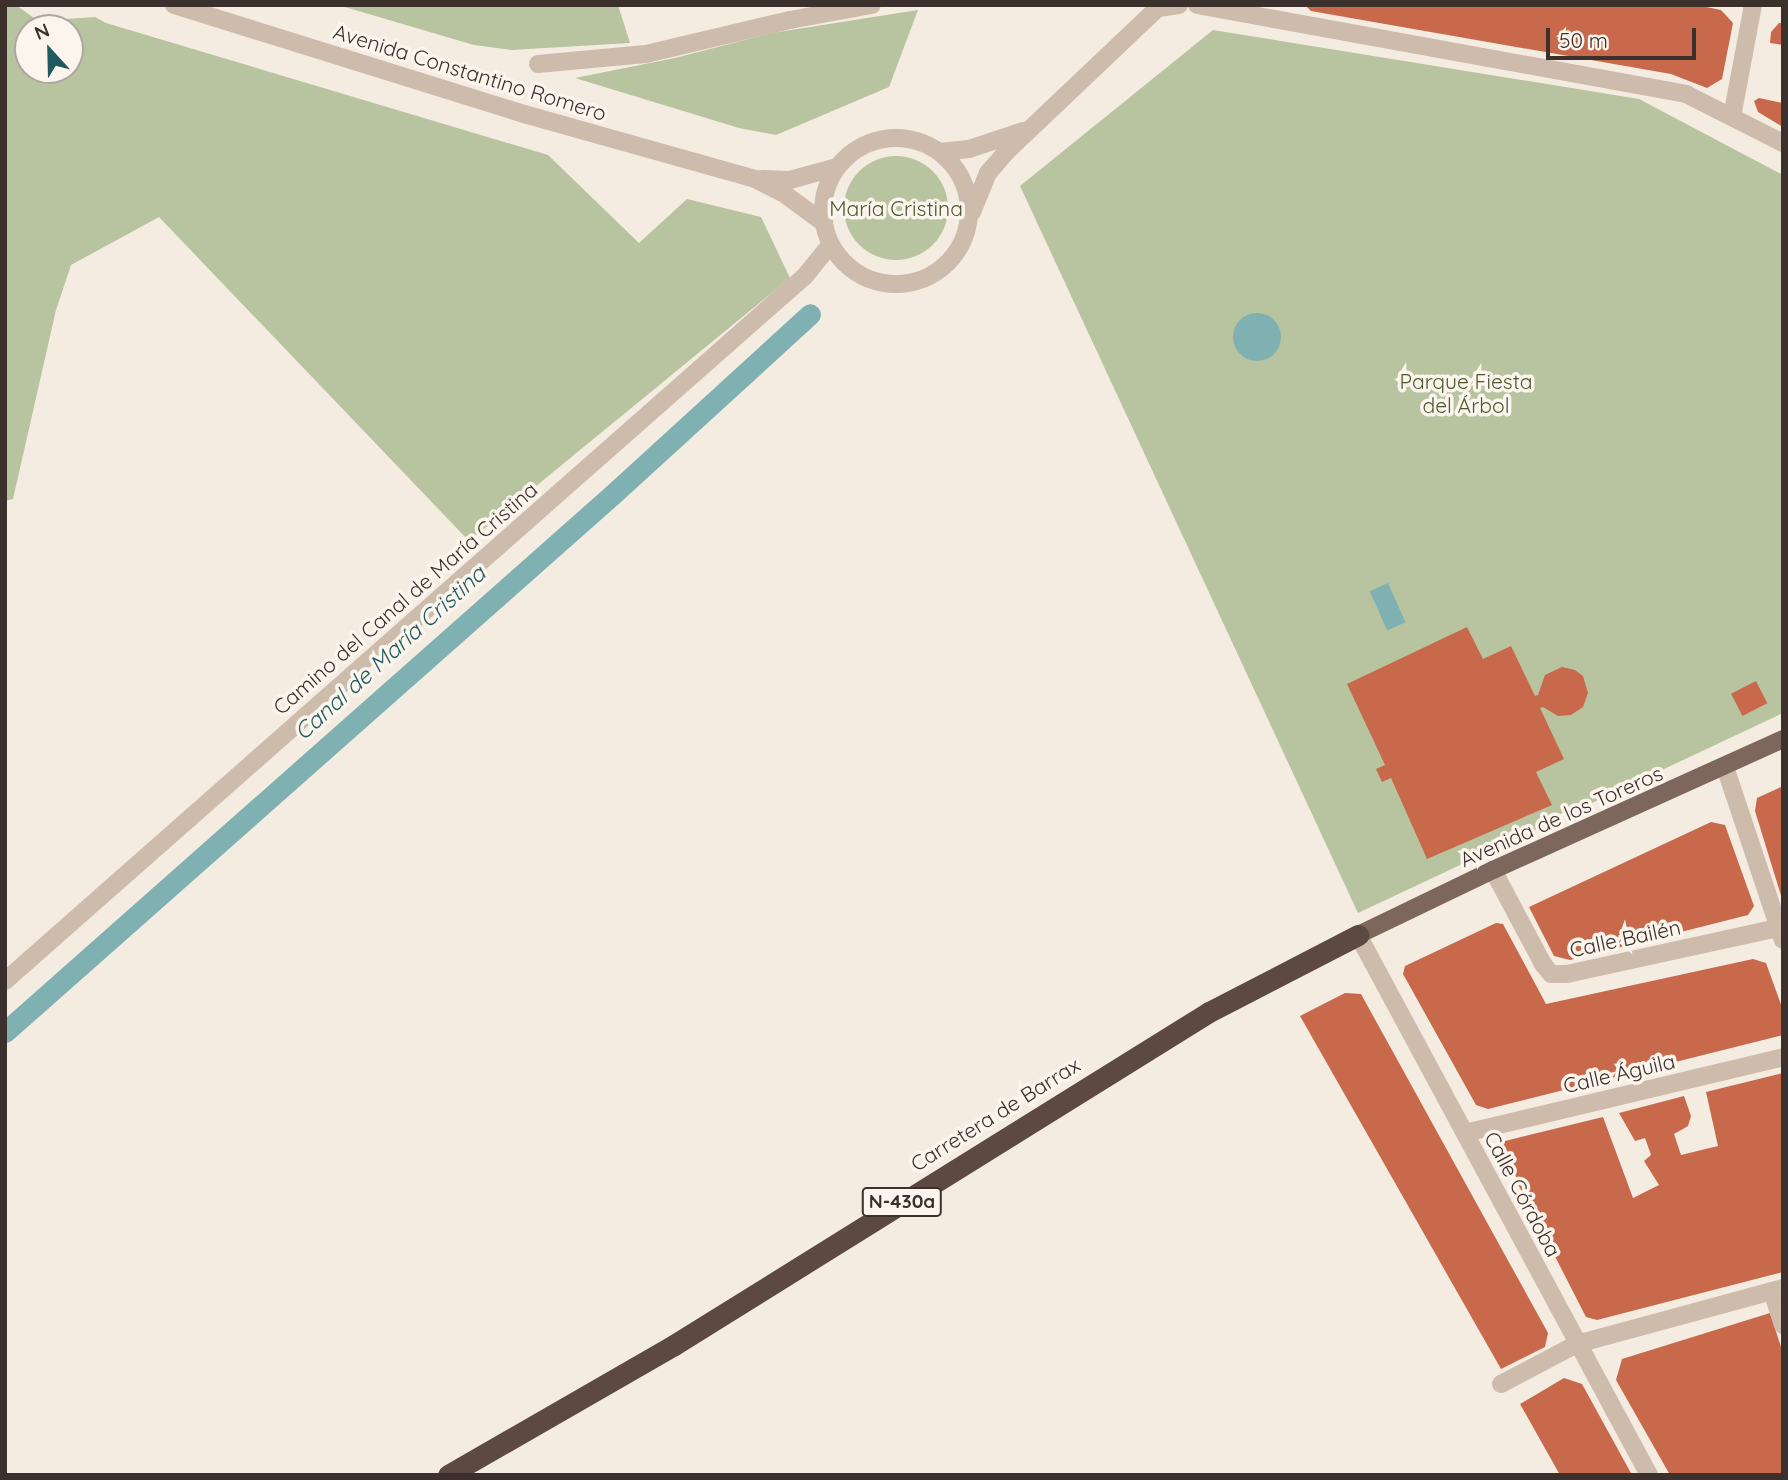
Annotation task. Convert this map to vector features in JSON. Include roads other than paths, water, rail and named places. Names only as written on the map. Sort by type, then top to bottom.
[{"type":"highway","name":"Carretera de Barrax","points":[[448,1475],[674,1345],[1209,1012],[1358,935]]},
{"type":"main road","name":"Avenida de los Toreros","points":[[1358,935],[1493,870],[1783,739]]},
{"type":"street","name":"Avenida Constantino Romero","points":[[174,5],[524,114],[755,179],[783,193],[824,223]]},
{"type":"street","points":[[538,64],[646,54],[790,20],[872,5]]},
{"type":"street","points":[[970,220],[966,186],[958,170],[940,152],[910,138],[887,138],[865,144],[837,167],[824,194],[824,223],[830,245],[844,264],[863,277],[885,284],[909,284],[931,276],[950,262],[963,243],[988,173],[1026,130],[1160,7],[1179,5]]},
{"type":"street","points":[[1197,5],[1686,93],[1783,143]]},
{"type":"street","points":[[1224,5],[1243,15]]},
{"type":"street","points":[[1732,117],[1753,5]]},
{"type":"street","points":[[940,152],[968,149],[1026,130]]},
{"type":"street","name":"Avenida Constantino Romero","points":[[755,179],[790,180],[837,167]]},
{"type":"street","name":"Camino del Canal de María Cristina","points":[[5,981],[805,276],[830,245]]},
{"type":"street","points":[[1725,767],[1782,932]]},
{"type":"street","name":"Calle Bailén","points":[[1493,870],[1543,964],[1551,974],[1567,974],[1782,932]]},
{"type":"street","name":"Calle Córdoba","points":[[1358,935],[1649,1475]]},
{"type":"street","name":"Calle Águila","points":[[1465,1133],[1783,1057]]},
{"type":"street","points":[[1501,1384],[1577,1344],[1778,1289],[1783,1325]]},
{"type":"water","points":[[1257,313],[1266,314],[1274,320],[1280,328],[1280,346],[1274,354],[1266,360],[1257,361],[1248,360],[1240,354],[1234,346],[1233,337],[1234,328],[1240,320],[1248,314]]},
{"type":"water","points":[[1388,583],[1405,622],[1387,630],[1370,591]]},
{"type":"waterway","name":"Canal de María Cristina","points":[[5,1032],[612,495],[810,314]]},
{"type":"park label","name":"María Cristina","points":[[896,208]]},
{"type":"park label","name":"Parque Fiesta del Árbol","points":[[1466,393]]}]
